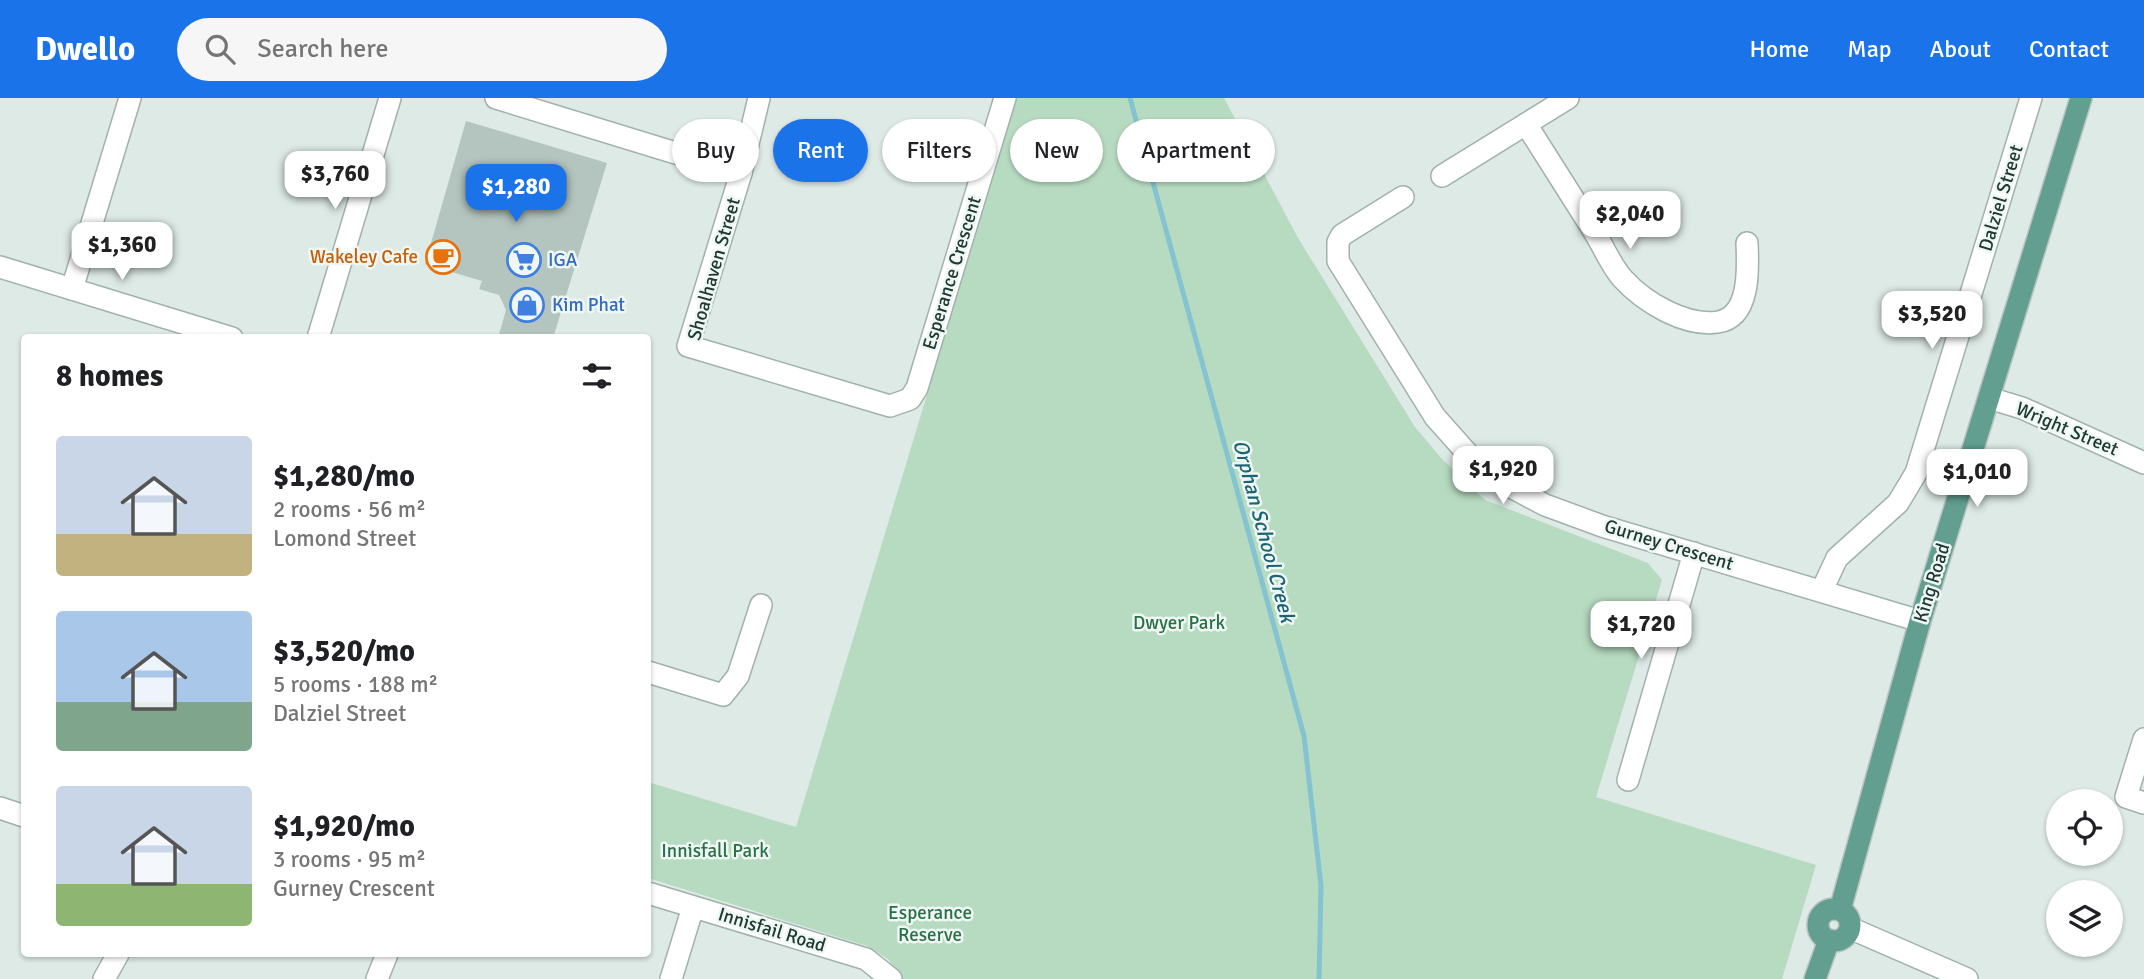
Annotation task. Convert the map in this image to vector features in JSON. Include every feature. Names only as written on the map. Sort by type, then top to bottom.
[{"type":"main road","name":"King Road","points":[[1845,919],[1920,621],[2081,98]]},
{"type":"main road","points":[[1815,979],[1829,940],[1843,939],[1845,919]]},
{"type":"street","points":[[72,289],[130,98]]},
{"type":"street","points":[[319,334],[390,98]]},
{"type":"street","points":[[496,98],[672,152]]},
{"type":"street","name":"Shoalhaven Street","points":[[754,119],[759,98]]},
{"type":"street","name":"Esperance Crescent","points":[[903,403],[910,399],[917,388],[1005,98]]},
{"type":"street","points":[[1442,176],[1568,98]]},
{"type":"street","name":"Dalziel Street","points":[[1822,590],[1837,558],[1898,503],[1916,474],[2031,98]]},
{"type":"street","points":[[1526,124],[1623,278],[1651,302],[1678,316],[1707,324],[1724,321],[1737,310],[1747,286],[1746,243]]},
{"type":"street","name":"Shoalhaven Street","points":[[738,182],[688,346],[880,405],[903,403]]},
{"type":"street","name":"Gurney Crescent","points":[[1403,197],[1342,235],[1336,251],[1338,261],[1435,416],[1484,469],[1545,505],[1601,526],[1920,621]]},
{"type":"street","points":[[0,267],[219,334]]},
{"type":"street","name":"Wright Street","points":[[1989,398],[2022,408],[2144,463]]},
{"type":"street","points":[[1629,780],[1695,554]]},
{"type":"street","points":[[651,673],[723,695],[738,676],[761,605]]},
{"type":"street","points":[[2144,739],[2126,797],[2144,803]]},
{"type":"street","points":[[0,808],[21,815]]},
{"type":"street","name":"Innisfail Road","points":[[651,894],[866,959],[891,979]]},
{"type":"street","points":[[671,979],[693,906]]},
{"type":"street","points":[[1845,919],[1967,979]]},
{"type":"street","points":[[104,979],[116,957]]},
{"type":"street","points":[[377,979],[386,957]]},
{"type":"green space","name":"Dwyer Park","points":[[1017,98],[1224,98],[1235,119],[1117,119],[1117,182],[1268,182],[1298,238],[1415,427],[1442,459],[1485,500],[1648,563],[1662,580],[1596,797],[1816,865],[1782,979],[903,979],[888,959],[867,946],[651,879],[651,783],[796,827],[992,182],[996,182],[996,167],[1010,121],[1010,182],[1103,182],[1103,119],[1011,119]]},
{"type":"building","points":[[466,121],[607,163],[554,334],[499,334],[506,310],[499,295],[479,289],[482,281],[425,264]]},
{"type":"waterway","name":"Orphan School Creek","points":[[1130,98],[1304,736],[1321,886],[1319,979]]},
{"type":"place","name":"Wakeley Cafe","points":[[443,257]]},
{"type":"place","name":"IGA","points":[[524,260]]},
{"type":"place","name":"Kim Phat","points":[[527,305]]},
{"type":"park label","name":"Innisfall Park","points":[[715,851]]},
{"type":"park label","name":"Esperance Reserve","points":[[930,924]]}]
